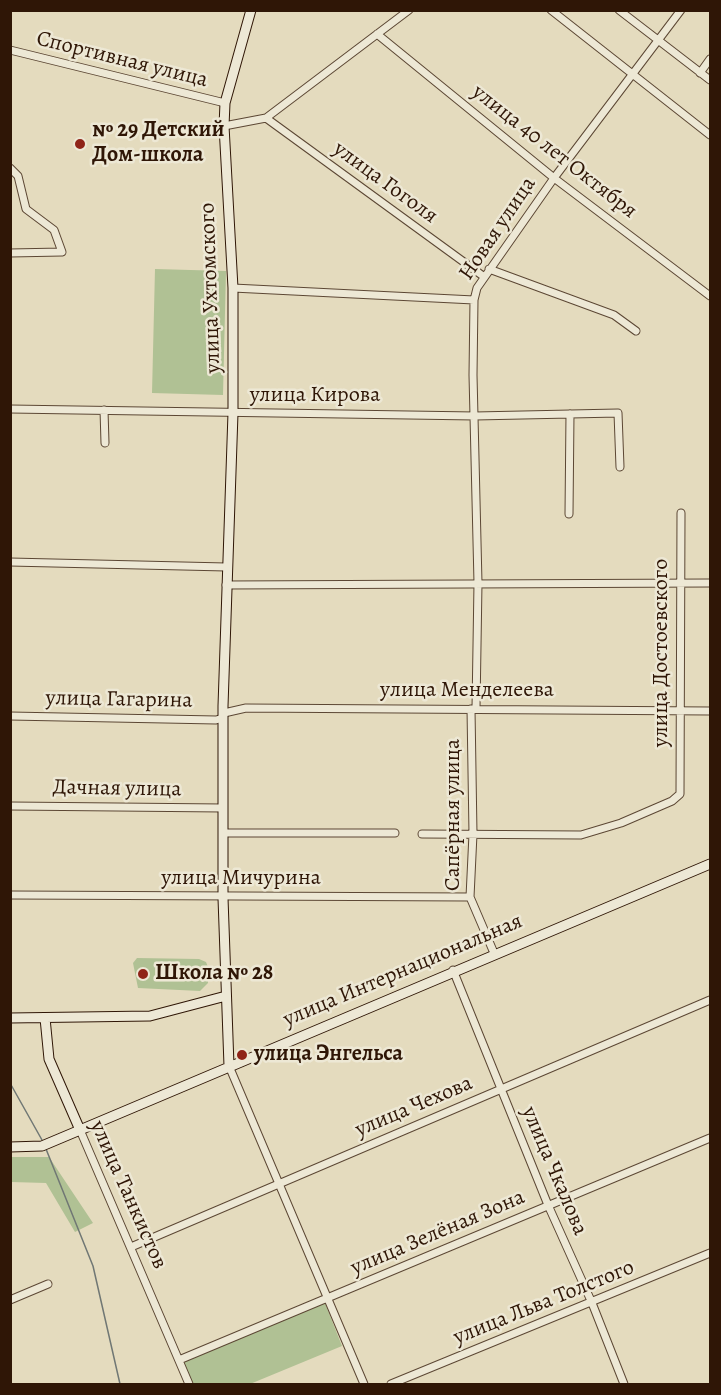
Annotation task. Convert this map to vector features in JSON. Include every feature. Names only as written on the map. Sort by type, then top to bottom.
[{"type":"main road","name":"улица Ухтомского","points":[[226,567],[233,413],[233,288],[224,126],[225,103],[251,10]]},
{"type":"main road","points":[[226,567],[223,898],[229,1066]]},
{"type":"main road","name":"улица Интернациональная","points":[[10,1147],[42,1146],[453,970],[711,864]]},
{"type":"main road","points":[[10,1018],[150,1016],[226,996]]},
{"type":"main road","name":"улица Танкистов","points":[[45,1018],[49,1059],[80,1130]]},
{"type":"street","points":[[551,10],[711,135]]},
{"type":"street","points":[[619,10],[711,80]]},
{"type":"street","name":"Новая улица","points":[[478,584],[474,300],[483,276],[681,10]]},
{"type":"street","points":[[224,126],[266,118],[405,11]]},
{"type":"street","name":"улица 40 лет Октября","points":[[377,34],[554,178],[711,296]]},
{"type":"street","name":"Спортивная улица","points":[[10,50],[225,103]]},
{"type":"street","points":[[700,73],[711,59]]},
{"type":"street","name":"улица Гоголя","points":[[266,118],[483,276]]},
{"type":"street","points":[[10,168],[20,181],[26,208],[54,230],[62,252],[10,253]]},
{"type":"street","points":[[489,269],[614,315],[636,331]]},
{"type":"street","points":[[233,288],[474,300]]},
{"type":"street","name":"улица Кирова","points":[[10,409],[475,416],[618,413],[620,467]]},
{"type":"street","points":[[104,410],[105,443]]},
{"type":"street","points":[[569,514],[570,414]]},
{"type":"street","name":"улица Достоевского","points":[[473,834],[581,835],[621,823],[672,801],[680,794],[681,513]]},
{"type":"street","points":[[10,562],[226,567]]},
{"type":"street","points":[[226,585],[711,583]]},
{"type":"street","name":"Сапёрная улица","points":[[478,584],[470,897],[494,953]]},
{"type":"street","name":"улица Менделеева","points":[[224,714],[246,708],[711,711]]},
{"type":"street","name":"улица Гагарина","points":[[10,716],[216,720],[223,718],[224,714]]},
{"type":"street","name":"Дачная улица","points":[[10,806],[223,808]]},
{"type":"street","points":[[224,832],[395,833]]},
{"type":"street","points":[[422,834],[473,834]]},
{"type":"street","name":"улица Мичурина","points":[[10,895],[223,898],[470,897]]},
{"type":"street","name":"улица Чкалова","points":[[453,970],[548,1205],[592,1303],[624,1384]]},
{"type":"street","name":"улица Чехова","points":[[131,1247],[711,1000]]},
{"type":"street","points":[[229,1066],[364,1384]]},
{"type":"street","name":"улица Танкистов","points":[[80,1130],[189,1384]]},
{"type":"street","name":"улица Зелёная Зона","points":[[179,1360],[711,1138]]},
{"type":"street","name":"улица Льва Толстого","points":[[391,1384],[711,1254]]},
{"type":"street","points":[[10,1300],[48,1284]]},
{"type":"green space","points":[[155,269],[226,271],[223,395],[152,393]]},
{"type":"green space","points":[[137,958],[199,959],[206,962],[208,967],[208,983],[200,991],[138,988],[133,963]]},
{"type":"green space","points":[[11,1157],[49,1157],[93,1223],[75,1232],[46,1183],[11,1182]]},
{"type":"green space","points":[[325,1303],[342,1346],[250,1384],[193,1384],[182,1362]]},
{"type":"waterway","points":[[10,1083],[42,1140]]},
{"type":"waterway","points":[[46,1149],[93,1266],[120,1384]]},
{"type":"place","name":"№ 29 Детский Дом-школа","points":[[80,144]]},
{"type":"place","name":"Школа № 28","points":[[143,974]]},
{"type":"place","name":"улица Энгельса","points":[[242,1055]]}]
